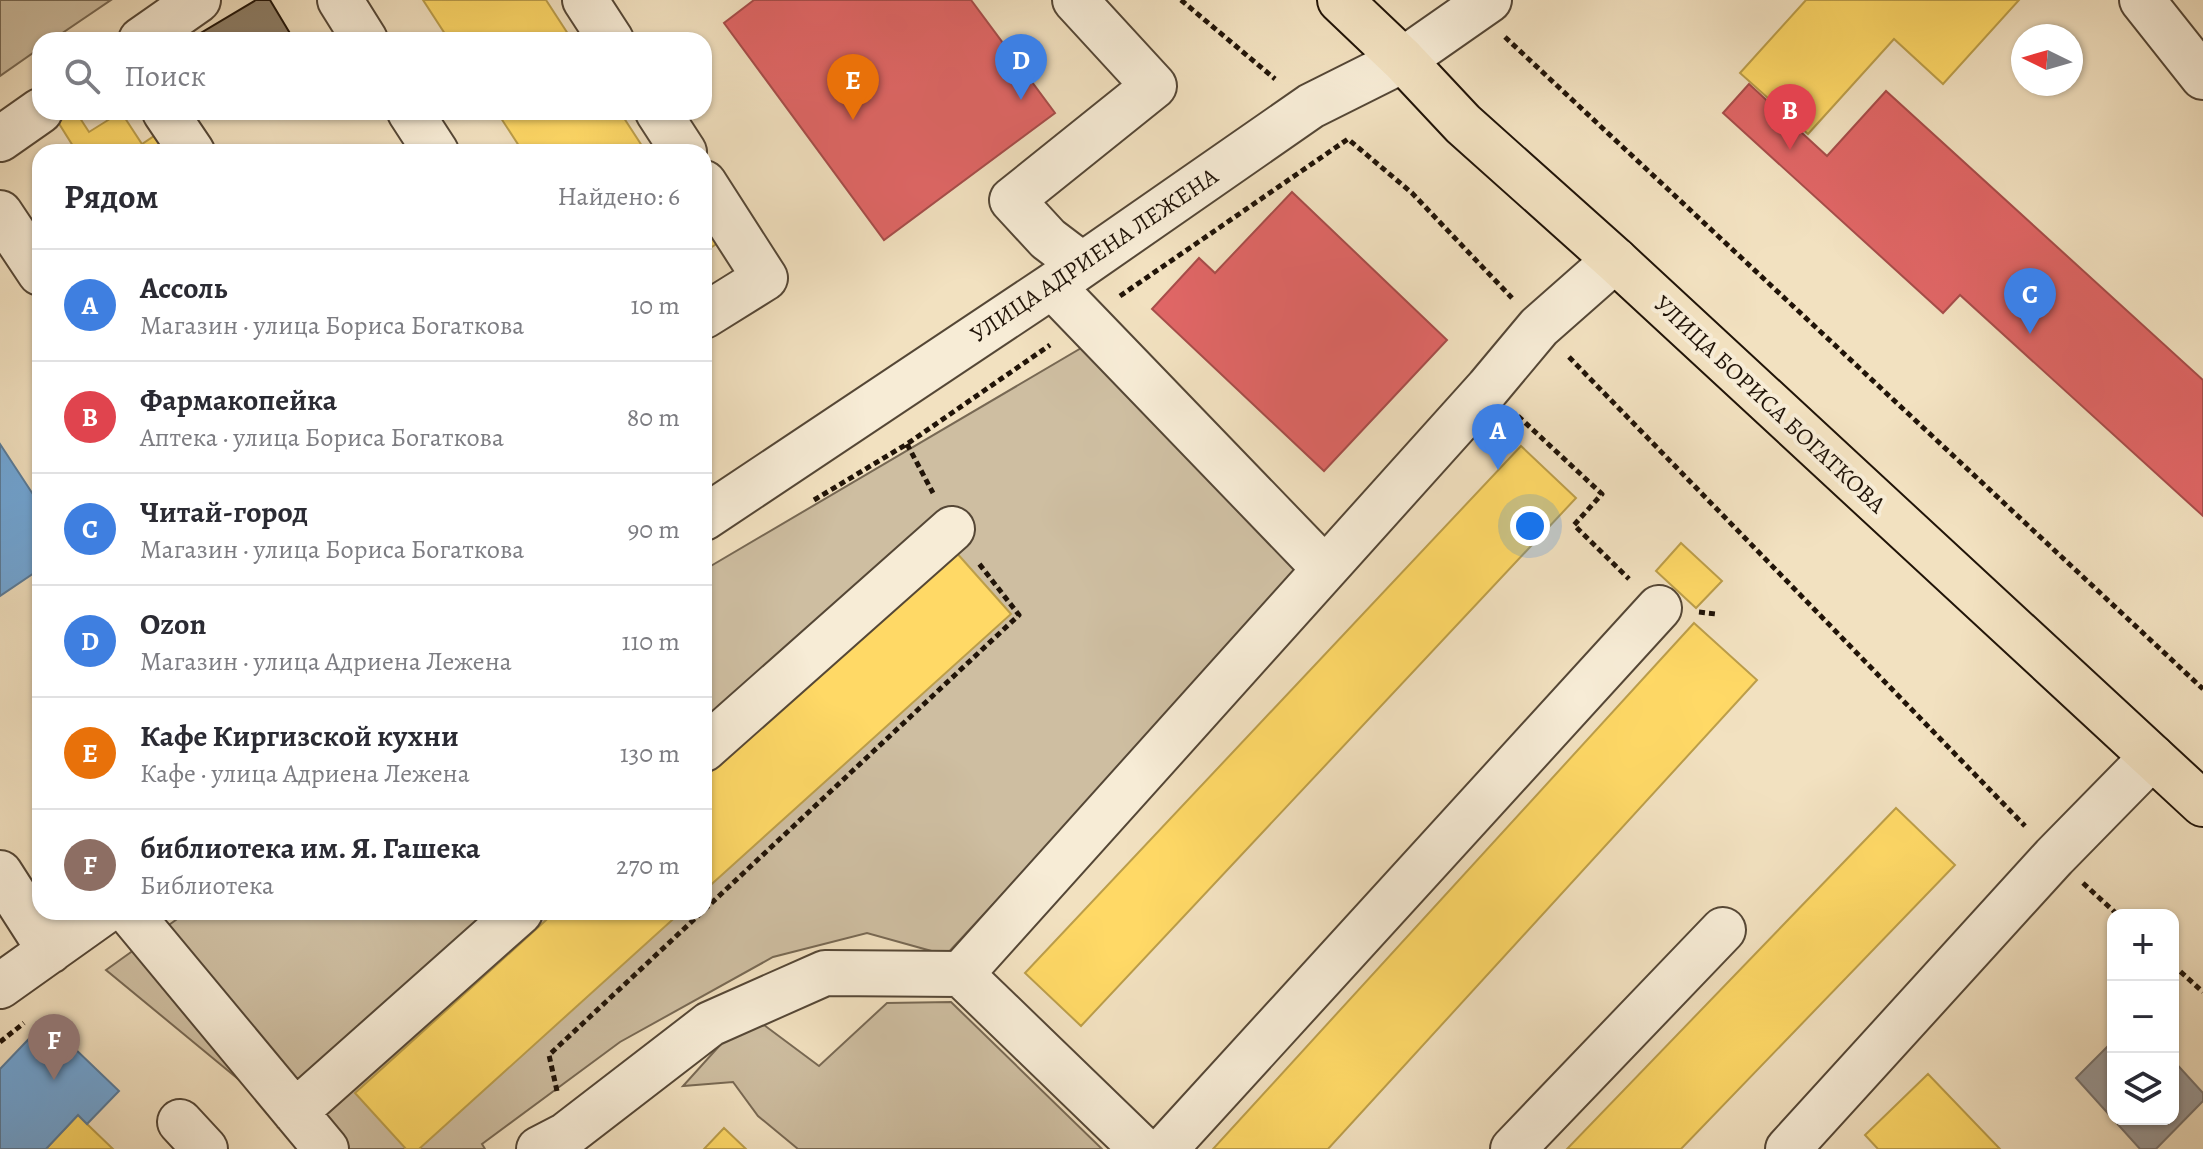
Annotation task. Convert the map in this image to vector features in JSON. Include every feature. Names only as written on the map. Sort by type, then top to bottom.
[{"type":"main road","name":"УЛИЦА БОРИСА БОГАТКОВА","points":[[1340,0],[1403,60],[1463,124],[1615,260],[2203,804]]},
{"type":"street","points":[[152,32],[198,0]]},
{"type":"street","points":[[340,0],[360,32]]},
{"type":"street","points":[[585,0],[606,32]]},
{"type":"street","points":[[1075,0],[1154,86],[1012,200],[1048,239],[1084,321],[1324,568]]},
{"type":"street","points":[[2142,0],[2203,77]]},
{"type":"street","name":"УЛИЦА АДРИЕНА ЛЕЖЕНА","points":[[712,513],[1311,106],[1403,60],[1482,4]]},
{"type":"street","points":[[0,139],[32,117]]},
{"type":"street","points":[[170,120],[187,144]]},
{"type":"street","points":[[415,120],[431,144]]},
{"type":"street","points":[[663,120],[679,144]]},
{"type":"street","points":[[712,195],[765,278],[712,311]]},
{"type":"street","points":[[0,213],[32,261]]},
{"type":"street","points":[[961,974],[1488,388],[1539,327],[1615,260]]},
{"type":"street","points":[[712,742],[952,529]]},
{"type":"street","points":[[1165,1149],[1659,608]]},
{"type":"street","points":[[1788,1149],[2054,857],[2152,757]]},
{"type":"street","points":[[0,873],[50,951]]},
{"type":"street","points":[[0,986],[93,920]]},
{"type":"street","points":[[136,920],[326,1149]]},
{"type":"street","points":[[295,1112],[511,920]]},
{"type":"street","points":[[1513,1149],[1723,930]]},
{"type":"street","points":[[553,1142],[710,1024],[825,973],[961,974],[1142,1149]]},
{"type":"path","points":[[1181,0],[1277,81]]},
{"type":"path","points":[[1482,4],[2203,689]]},
{"type":"path","points":[[712,903],[1019,615],[952,529],[907,444],[1348,139],[1412,193],[2054,857],[2111,909]]},
{"type":"path","points":[[1488,388],[1602,494],[1574,525],[1659,608],[1716,614]]},
{"type":"path","points":[[553,1142],[549,1055],[693,920]]},
{"type":"path","points":[[2179,970],[2203,992]]},
{"type":"shaded area","points":[[0,0],[111,0],[64,32],[32,32],[32,54],[0,76]]},
{"type":"shaded area","points":[[1083,347],[1300,573],[946,955],[867,933],[773,957],[620,1042],[482,1144],[485,1149],[323,1149],[106,970],[176,920],[712,920],[712,565]]},
{"type":"shaded area","points":[[951,1002],[1102,1149],[798,1149],[758,1116],[733,1082],[683,1086],[731,1033],[764,1025],[819,1066],[887,1003]]},
{"type":"building: Жильё","points":[[423,0],[546,0],[567,32],[444,32]]},
{"type":"building: Жильё","points":[[1806,0],[2019,0],[1943,84],[1894,39],[1808,134],[1740,73]]},
{"type":"building: Жильё","points":[[81,120],[89,132],[108,120],[126,120],[142,144],[72,144],[58,122]]},
{"type":"building: Жильё","points":[[502,120],[625,120],[641,144],[518,144]]},
{"type":"building: Жильё","points":[[160,132],[168,144],[142,144]]},
{"type":"building: Жильё","points":[[1521,446],[1576,498],[1081,1026],[1025,973]]},
{"type":"building: Жильё","points":[[1681,543],[1722,581],[1696,608],[1656,571]]},
{"type":"building: Жильё","points":[[955,551],[1011,614],[712,884],[712,771]]},
{"type":"building: Жильё","points":[[1694,623],[1757,680],[1328,1149],[1213,1149]]},
{"type":"building: Жильё","points":[[1896,808],[1955,865],[1681,1149],[1567,1149]]},
{"type":"building: Жильё","points":[[546,920],[672,920],[419,1149],[406,1149],[355,1093]]},
{"type":"building: Жильё","points":[[1928,1074],[2000,1149],[1878,1149],[1865,1135]]},
{"type":"building: Жильё","points":[[78,1115],[87,1124],[113,1149],[46,1149]]},
{"type":"building: Жильё","points":[[724,1128],[746,1149],[704,1149]]},
{"type":"building: Торговля","points":[[754,0],[971,0],[1055,113],[884,240],[724,23]]},
{"type":"building: Торговля","points":[[1749,84],[1827,156],[1886,91],[2203,380],[2203,516],[1960,295],[1943,313],[1723,113]]},
{"type":"building: Торговля","points":[[1292,192],[1447,340],[1324,471],[1152,309],[1199,258],[1215,273]]},
{"type":"building: Школы","points":[[0,444],[32,493],[32,574],[0,596]]},
{"type":"building: Школы","points":[[46,1021],[119,1091],[87,1124],[78,1115],[46,1149],[0,1149],[0,1069]]},
{"type":"building: Промзона","points":[[2107,1047],[2107,1112],[2076,1078]]},
{"type":"building: Промзона","points":[[2179,1067],[2203,1093],[2203,1101],[2156,1149],[2140,1149],[2118,1125],[2179,1125]]},
{"type":"building: Прочее","points":[[256,0],[270,0],[289,32],[202,32]]},
{"type":"place","name":"Ozon","points":[[1021,100]]},
{"type":"place","name":"Кафе Киргизской кухни","points":[[853,120]]},
{"type":"place","name":"Фармакопейка","points":[[1790,150]]},
{"type":"place","name":"Читай-город","points":[[2030,334]]},
{"type":"place","name":"Ассоль","points":[[1498,470]]},
{"type":"place","name":"библиотека им. Я. Гашека","points":[[54,1080]]}]
